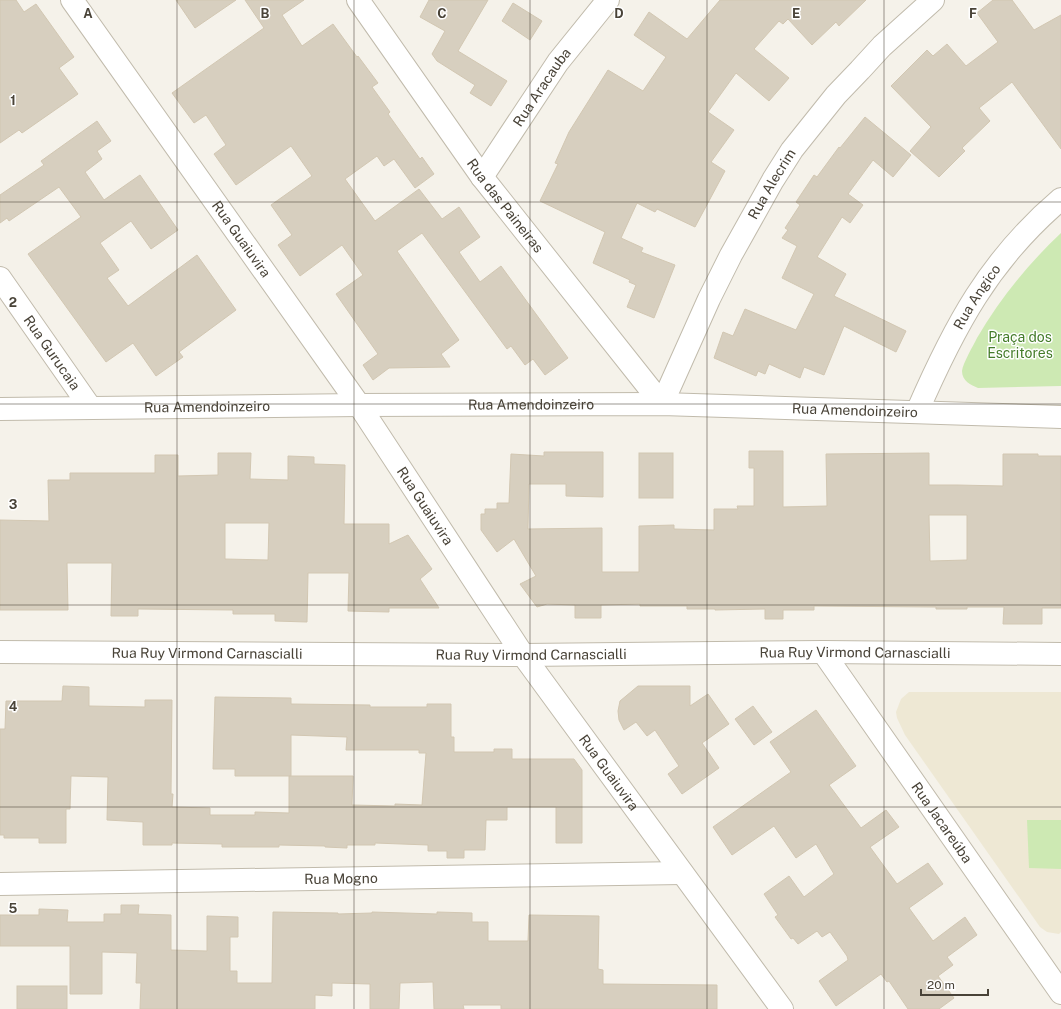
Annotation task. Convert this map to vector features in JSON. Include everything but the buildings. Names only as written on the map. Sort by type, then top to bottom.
[{"type":"street","name":"Rua Guaiuvira","points":[[72,0],[359,405],[523,655],[782,1009]]},
{"type":"street","name":"Rua das Paineiras","points":[[358,0],[482,177],[662,404]]},
{"type":"street","name":"Rua Aracauba","points":[[482,177],[558,62],[608,0]]},
{"type":"street","name":"Rua Alecrim","points":[[662,404],[709,299],[731,255],[773,180],[792,150],[836,95],[882,46],[933,0]]},
{"type":"street","name":"Rua Angico","points":[[917,412],[948,343],[981,287],[1006,253],[1025,232],[1061,199]]},
{"type":"street","name":"Rua Gurucaia","points":[[0,278],[90,407]]},
{"type":"street","name":"Rua Amendoinzeiro","points":[[0,409],[90,407],[662,404],[1061,417]]},
{"type":"street","name":"Rua Ruy Virmond Carnascialli","points":[[0,652],[523,655],[823,652],[1061,654]]},
{"type":"street","name":"Rua Jacareúba","points":[[823,652],[1060,988]]},
{"type":"street","name":"Rua Mogno","points":[[0,884],[682,873]]},
{"type":"shaded area","points":[[909,692],[1061,692],[1061,932],[1059,934],[1047,932],[1040,927],[905,735],[897,718],[896,712],[901,699]]},
{"type":"green space","name":"Praça dos Escritores","points":[[1061,233],[1061,386],[978,388],[970,384],[965,380],[962,371],[966,359],[977,338],[1015,282]]},
{"type":"green space","points":[[1027,820],[1061,820],[1061,869],[1029,868]]}]
